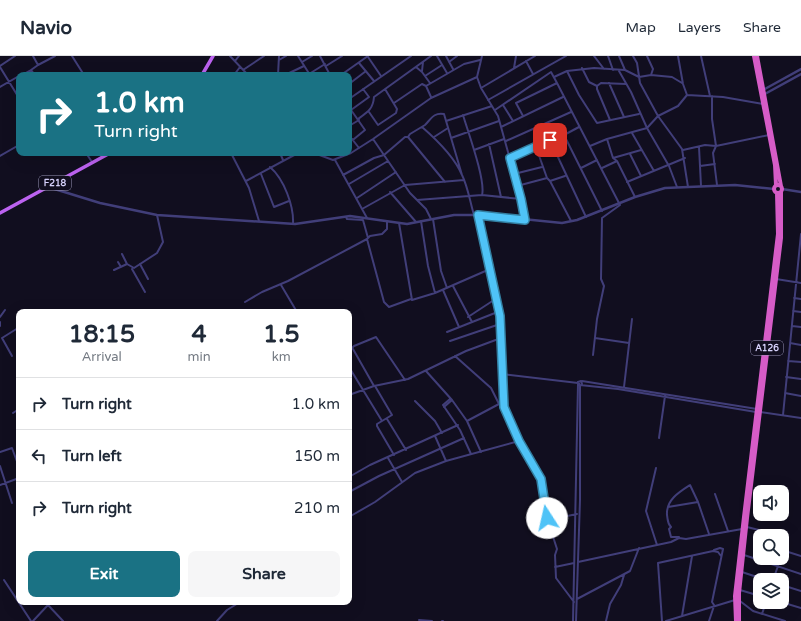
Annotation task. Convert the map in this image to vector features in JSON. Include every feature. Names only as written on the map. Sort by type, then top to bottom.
[{"type":"highway","name":"A126","points":[[755,56],[763,93],[779,189],[781,238],[758,411]]},
{"type":"highway","name":"A126","points":[[736,621],[744,528],[778,234],[779,189],[763,104],[763,93]]},
{"type":"highway","name":"A126","points":[[739,621],[737,600],[743,555],[744,528]]},
{"type":"main road","points":[[204,72],[213,56]]},
{"type":"main road","name":"F218","points":[[0,214],[105,156]]},
{"type":"street","points":[[16,56],[0,66],[16,93]]},
{"type":"street","points":[[33,56],[38,65]]},
{"type":"street","points":[[27,72],[55,56]]},
{"type":"street","points":[[72,56],[82,72]]},
{"type":"street","points":[[230,56],[243,70],[264,56]]},
{"type":"street","points":[[235,61],[239,56]]},
{"type":"street","points":[[278,56],[278,72]]},
{"type":"street","points":[[278,61],[286,56]]},
{"type":"street","points":[[298,56],[309,72]]},
{"type":"street","points":[[302,62],[312,56]]},
{"type":"street","points":[[320,56],[328,72]]},
{"type":"street","points":[[313,72],[342,56]]},
{"type":"street","points":[[360,56],[363,60]]},
{"type":"street","points":[[346,72],[368,56],[381,76]]},
{"type":"street","points":[[352,97],[411,56]]},
{"type":"street","points":[[352,124],[369,112],[374,106],[374,97],[431,56]]},
{"type":"street","points":[[437,56],[447,73]]},
{"type":"street","points":[[446,56],[453,70]]},
{"type":"street","points":[[449,62],[457,56]]},
{"type":"street","points":[[482,56],[477,77],[481,88],[495,110],[501,127],[521,199],[525,220]]},
{"type":"street","points":[[514,68],[516,56]]},
{"type":"street","points":[[481,88],[535,56]]},
{"type":"street","points":[[488,100],[566,56]]},
{"type":"street","points":[[594,56],[604,69]]},
{"type":"street","points":[[608,56],[613,70]]},
{"type":"street","points":[[619,56],[625,70]]},
{"type":"street","points":[[633,56],[637,63],[639,77],[646,97],[682,149],[685,158],[688,187]]},
{"type":"street","points":[[647,56],[652,69],[651,75]]},
{"type":"street","points":[[678,56],[683,84],[687,95]]},
{"type":"street","points":[[701,56],[711,96],[712,119],[716,146],[713,153],[717,186]]},
{"type":"street","points":[[394,103],[422,84],[426,86],[470,61],[480,60]]},
{"type":"street","points":[[526,61],[533,75]]},
{"type":"street","points":[[422,72],[423,62]]},
{"type":"street","points":[[359,63],[374,81]]},
{"type":"street","points":[[425,76],[442,64]]},
{"type":"street","points":[[292,72],[305,66]]},
{"type":"street","points":[[236,72],[240,67]]},
{"type":"street","points":[[416,67],[422,72],[430,83]]},
{"type":"street","points":[[582,68],[589,82],[597,86]]},
{"type":"street","points":[[554,77],[567,71],[582,68],[619,71],[625,70],[639,77],[651,75],[672,77],[683,84]]},
{"type":"street","points":[[763,93],[801,68]]},
{"type":"street","points":[[352,82],[366,71]]},
{"type":"street","points":[[567,71],[594,120],[600,124],[610,120],[640,114]]},
{"type":"street","points":[[619,71],[647,128],[669,166],[677,187]]},
{"type":"street","points":[[495,110],[529,88],[542,76],[551,72],[619,203],[620,207],[605,214],[602,218],[601,279],[604,286],[593,355]]},
{"type":"street","points":[[763,93],[801,74]]},
{"type":"street","points":[[352,152],[373,139],[431,98],[477,77]]},
{"type":"street","points":[[0,87],[16,78]]},
{"type":"street","points":[[523,116],[516,103],[556,83]]},
{"type":"street","points":[[597,86],[601,83],[626,84]]},
{"type":"street","points":[[610,83],[624,117]]},
{"type":"street","points":[[426,86],[431,98]]},
{"type":"street","points":[[597,86],[597,90],[610,120]]},
{"type":"street","points":[[352,110],[369,96],[363,89]]},
{"type":"street","points":[[369,112],[378,125],[397,112],[394,103],[385,89]]},
{"type":"street","points":[[687,95],[711,96],[763,104]]},
{"type":"street","points":[[590,146],[607,139],[647,128],[658,116],[678,106],[687,95]]},
{"type":"street","points":[[501,127],[563,97]]},
{"type":"street","points":[[503,105],[513,121]]},
{"type":"street","points":[[446,121],[492,106]]},
{"type":"street","points":[[352,112],[365,130],[352,139]]},
{"type":"street","points":[[474,150],[505,140],[571,112]]},
{"type":"street","points":[[343,175],[374,158],[384,155],[405,137],[422,127],[430,118],[439,113],[445,115],[462,176]]},
{"type":"street","points":[[464,116],[474,150],[483,191],[482,196]]},
{"type":"street","points":[[451,138],[499,122]]},
{"type":"street","points":[[510,158],[564,135],[579,126]]},
{"type":"street","points":[[422,127],[434,137],[453,159],[464,180],[476,215],[500,311],[503,402],[508,418],[519,441],[541,479],[548,520],[557,550],[555,555],[556,578],[574,602]]},
{"type":"street","points":[[434,137],[448,128]]},
{"type":"street","points":[[632,133],[654,171]]},
{"type":"street","points":[[564,135],[602,210]]},
{"type":"street","points":[[682,149],[716,146],[769,135]]},
{"type":"street","points":[[408,136],[445,182]]},
{"type":"street","points":[[373,139],[416,200],[432,218],[442,271],[447,288]]},
{"type":"street","points":[[607,139],[613,158],[617,161],[635,197]]},
{"type":"street","points":[[550,140],[565,176],[586,217]]},
{"type":"street","points":[[352,141],[359,148]]},
{"type":"street","points":[[489,144],[501,198]]},
{"type":"street","points":[[0,156],[16,147]]},
{"type":"street","points":[[536,147],[547,178],[571,221]]},
{"type":"street","points":[[699,147],[701,186]]},
{"type":"street","points":[[613,158],[641,150]]},
{"type":"street","points":[[630,154],[641,176]]},
{"type":"street","points":[[88,156],[92,163]]},
{"type":"street","points":[[233,156],[246,181],[259,221]]},
{"type":"street","points":[[281,156],[283,160]]},
{"type":"street","points":[[246,181],[292,156]]},
{"type":"street","points":[[323,156],[335,160],[367,218]]},
{"type":"street","points":[[335,160],[343,156]]},
{"type":"street","points":[[627,182],[669,166],[685,158]]},
{"type":"street","points":[[582,168],[597,160]]},
{"type":"street","points":[[349,184],[388,161]]},
{"type":"street","points":[[601,168],[617,161]]},
{"type":"street","points":[[700,166],[715,164]]},
{"type":"street","points":[[514,174],[542,166]]},
{"type":"street","points":[[270,167],[279,177],[289,201],[293,213],[293,224]]},
{"type":"street","points":[[356,198],[396,172]]},
{"type":"street","points":[[261,174],[274,207],[289,201]]},
{"type":"street","points":[[550,181],[565,176]]},
{"type":"street","points":[[517,186],[547,178]]},
{"type":"street","points":[[362,209],[405,185],[464,180]]},
{"type":"street","points":[[48,187],[157,216],[293,224],[346,217],[367,218],[399,224],[417,223],[432,218],[445,216],[476,215],[562,223],[586,217],[619,203],[660,189],[741,185],[801,192]]},
{"type":"street","points":[[390,192],[417,223]]},
{"type":"street","points":[[416,200],[482,196],[521,199]]},
{"type":"street","points":[[132,269],[157,253],[163,242],[157,216]]},
{"type":"street","points":[[346,217],[347,219],[363,220],[384,302],[389,307],[443,290],[490,269]]},
{"type":"street","points":[[245,302],[262,292],[281,285],[370,236],[383,233],[387,229],[387,221]]},
{"type":"street","points":[[421,221],[428,266],[435,293]]},
{"type":"street","points":[[399,224],[411,299]]},
{"type":"street","points":[[783,415],[792,326],[792,311],[800,263],[801,234]]},
{"type":"street","points":[[122,254],[145,292]]},
{"type":"street","points":[[118,262],[121,267]]},
{"type":"street","points":[[114,270],[127,264]]},
{"type":"street","points":[[140,264],[148,279]]},
{"type":"street","points":[[776,279],[801,283]]},
{"type":"street","points":[[281,285],[295,309]]},
{"type":"street","points":[[452,286],[472,322]]},
{"type":"street","points":[[443,290],[459,327]]},
{"type":"street","points":[[468,317],[497,298]]},
{"type":"street","points":[[794,298],[801,299]]},
{"type":"street","points":[[0,317],[5,310]]},
{"type":"street","points":[[447,332],[500,311]]},
{"type":"street","points":[[792,311],[801,312]]},
{"type":"street","points":[[624,387],[632,319]]},
{"type":"street","points":[[450,341],[501,324]]},
{"type":"street","points":[[792,326],[801,327]]},
{"type":"street","points":[[12,356],[1,337],[16,329]]},
{"type":"street","points":[[394,455],[377,426],[377,424],[392,417],[392,414],[353,349],[354,346],[376,337],[405,380]]},
{"type":"street","points":[[352,393],[375,386],[405,380],[455,356],[501,338]]},
{"type":"street","points":[[595,338],[630,343]]},
{"type":"street","points":[[790,343],[801,345]]},
{"type":"street","points":[[455,356],[491,388],[499,404]]},
{"type":"street","points":[[788,361],[801,362]]},
{"type":"street","points":[[425,371],[451,400],[467,421],[481,452]]},
{"type":"street","points":[[352,372],[382,422]]},
{"type":"street","points":[[502,374],[574,382],[801,418]]},
{"type":"street","points":[[786,377],[801,379]]},
{"type":"street","points":[[579,384],[582,381],[624,387],[758,411]]},
{"type":"street","points":[[575,621],[574,602],[578,514],[579,384]]},
{"type":"street","points":[[578,514],[579,384]]},
{"type":"street","points":[[580,389],[586,384]]},
{"type":"street","points":[[785,393],[801,396]]},
{"type":"street","points":[[659,438],[665,396]]},
{"type":"street","points":[[451,400],[444,407],[458,425],[471,454]]},
{"type":"street","points":[[415,401],[435,421],[442,433]]},
{"type":"street","points":[[467,421],[503,402]]},
{"type":"street","points":[[387,419],[406,450]]},
{"type":"street","points":[[352,475],[370,465],[406,450],[458,425]]},
{"type":"street","points":[[434,436],[446,462]]},
{"type":"street","points":[[352,490],[394,469],[464,438]]},
{"type":"street","points":[[352,515],[375,502],[415,473],[471,454],[519,441]]},
{"type":"street","points":[[0,452],[12,448],[16,459]]},
{"type":"street","points":[[388,458],[402,482]]},
{"type":"street","points":[[0,466],[12,503]]},
{"type":"street","points":[[656,468],[646,511],[657,544]]},
{"type":"street","points":[[0,485],[16,479]]},
{"type":"street","points":[[709,534],[698,502],[690,485],[672,498],[668,507],[668,523],[671,527],[669,529],[671,537],[686,539],[744,528],[753,530]]},
{"type":"street","points":[[715,494],[728,531]]},
{"type":"street","points":[[668,507],[698,502]]},
{"type":"street","points":[[548,520],[578,514]]},
{"type":"street","points":[[555,568],[679,538],[686,539]]},
{"type":"street","points":[[577,599],[632,569],[639,548]]},
{"type":"street","points":[[662,621],[658,563],[722,548],[712,602],[714,605],[712,608],[710,621]]},
{"type":"street","points":[[713,551],[718,552],[721,556]]},
{"type":"street","points":[[789,552],[801,556]]},
{"type":"street","points":[[743,555],[753,558]]},
{"type":"street","points":[[682,616],[692,564],[692,556]]},
{"type":"street","points":[[575,621],[577,599],[576,563]]},
{"type":"street","points":[[774,565],[801,574]]},
{"type":"street","points":[[776,573],[778,566]]},
{"type":"street","points":[[741,572],[753,576]]},
{"type":"street","points":[[606,621],[610,604],[621,585],[624,574]]},
{"type":"street","points":[[4,580],[16,598]]},
{"type":"street","points":[[789,587],[801,591]]},
{"type":"street","points":[[739,589],[753,594]]},
{"type":"street","points":[[666,621],[714,605],[737,600],[748,608],[785,621]]},
{"type":"street","points":[[789,604],[801,608]]},
{"type":"street","points":[[21,605],[32,621],[48,605],[63,621]]},
{"type":"street","points":[[217,621],[224,612],[235,605]]},
{"type":"street","points":[[762,614],[764,609]]},
{"type":"street","points":[[419,620],[432,621]]},
{"type":"route","points":[[547,518],[541,479],[519,441],[504,407],[502,398],[500,316],[478,215],[525,220],[510,158],[550,140]]}]
